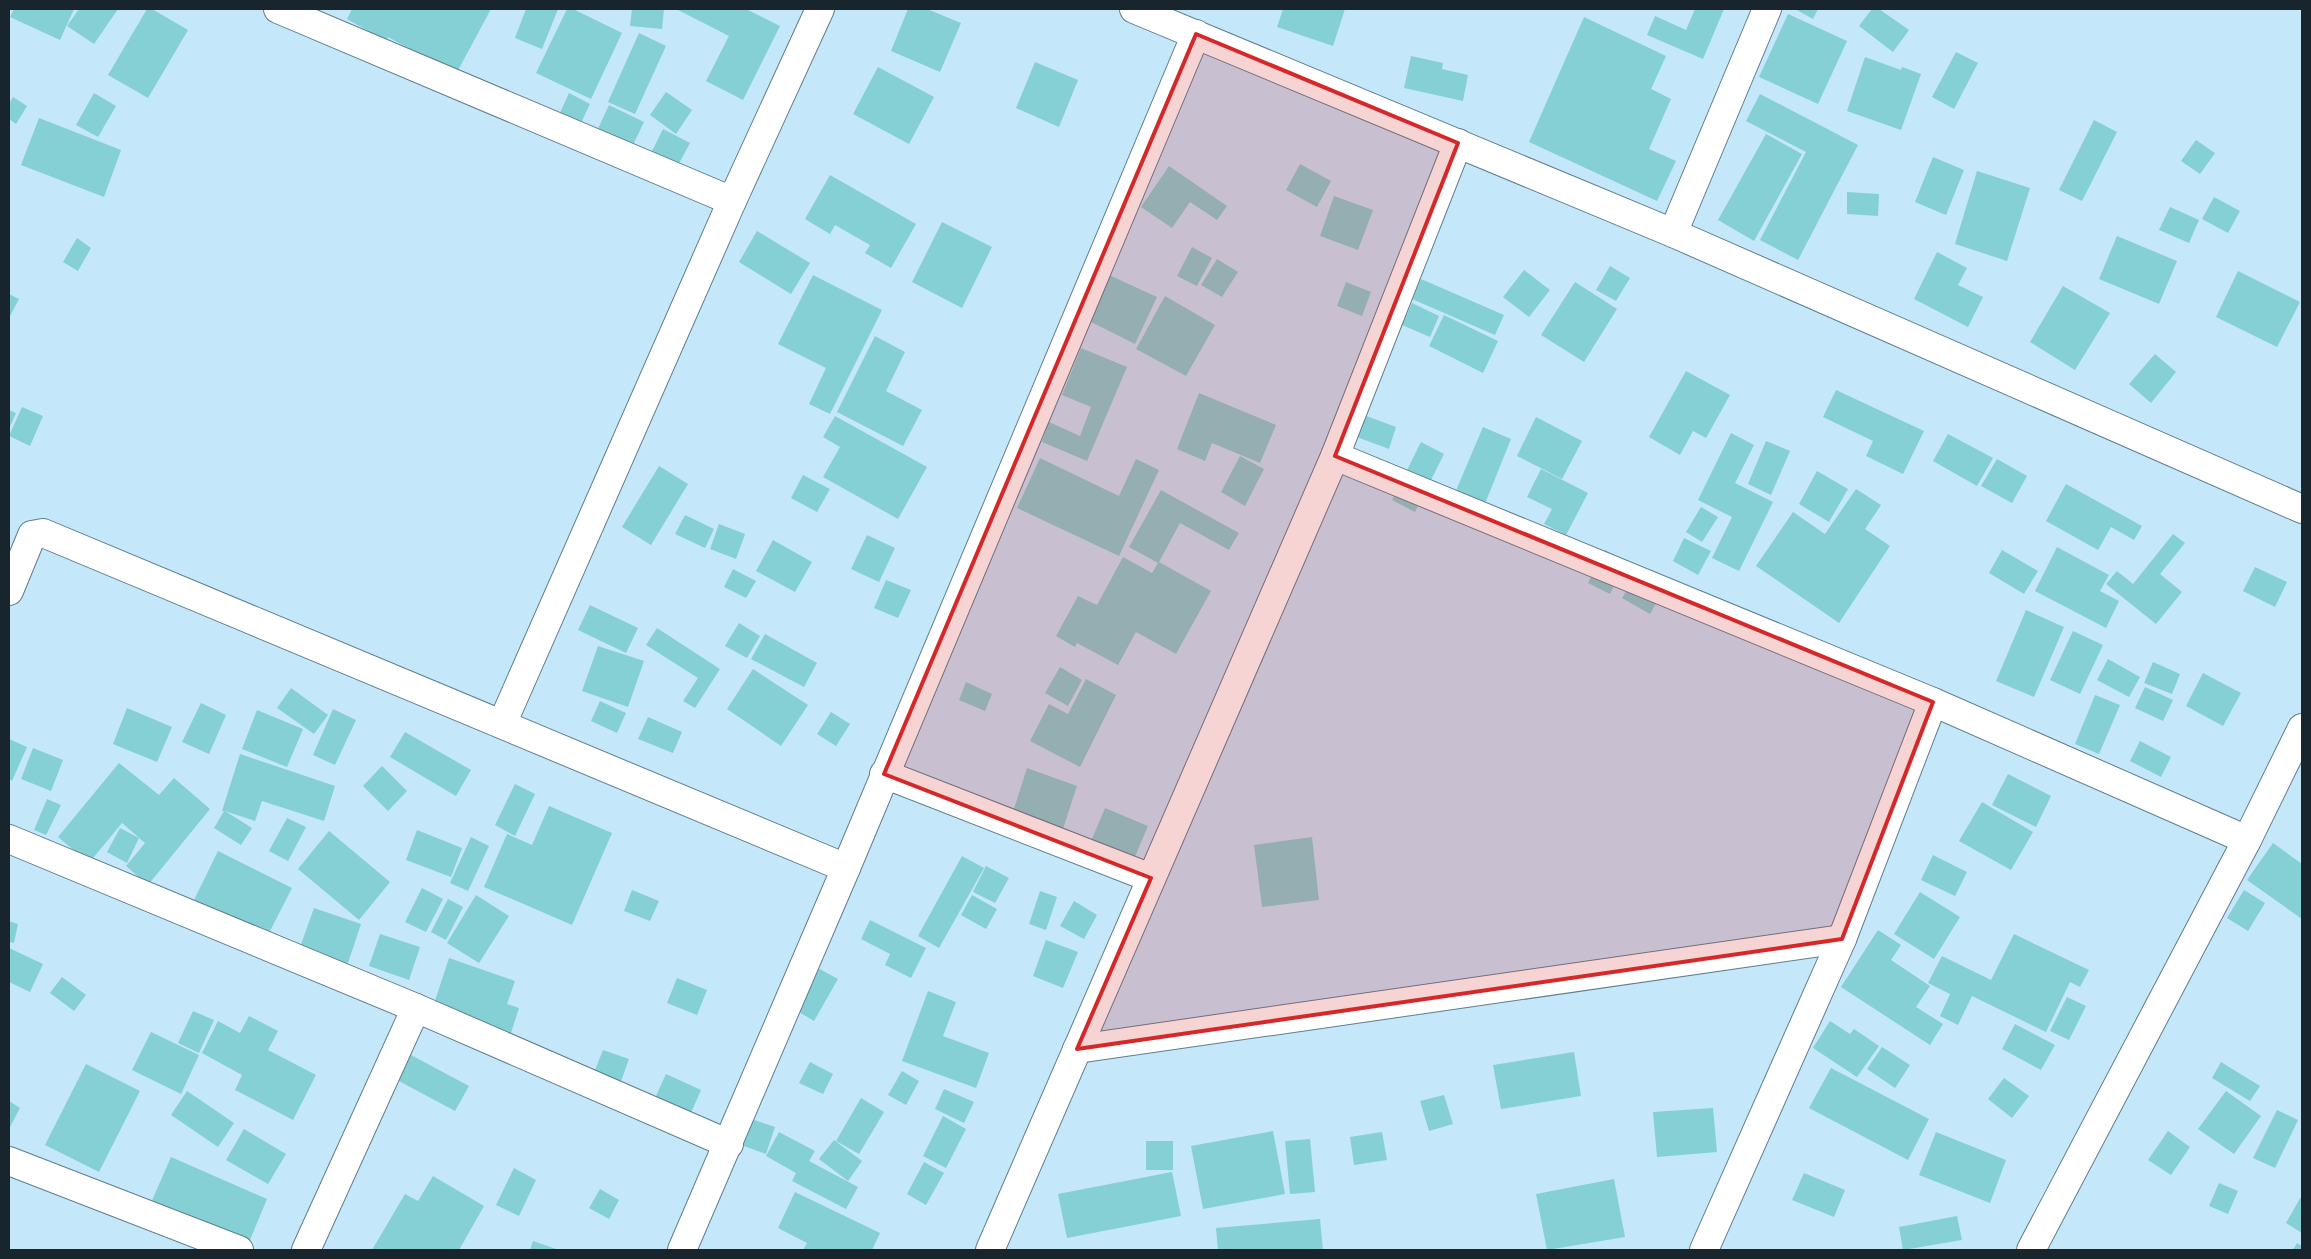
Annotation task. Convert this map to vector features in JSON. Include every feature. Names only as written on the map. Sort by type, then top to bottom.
[{"type":"street","points":[[278,9],[732,201]]},
{"type":"street","points":[[502,724],[732,201],[820,9]]},
{"type":"street","points":[[1134,9],[1673,233],[2302,509]]},
{"type":"street","points":[[1673,233],[1767,9]]},
{"type":"street","points":[[682,1250],[846,868],[1196,34]]},
{"type":"street","points":[[990,1250],[1335,456],[1458,143]]},
{"type":"street","points":[[1335,456],[1933,702],[2247,840]]},
{"type":"street","points":[[9,591],[32,535],[43,533],[846,868]]},
{"type":"street","points":[[1704,1250],[1842,939],[1933,702]]},
{"type":"street","points":[[2031,1250],[2247,840],[2302,728]]},
{"type":"street","points":[[884,774],[1151,878]]},
{"type":"street","points":[[9,839],[416,1008],[729,1144]]},
{"type":"street","points":[[1077,1049],[1842,939]]},
{"type":"street","points":[[306,1250],[416,1008]]},
{"type":"street","points":[[9,1161],[239,1250]]},
{"type":"highlighted area","points":[[1196,34],[1458,143],[1335,456],[1933,702],[1842,939],[1077,1049],[1151,878],[884,774]]},
{"type":"building","points":[[14,9],[74,9],[60,40],[10,17]]},
{"type":"building","points":[[79,9],[118,9],[94,44],[67,26]]},
{"type":"building","points":[[147,9],[152,9],[188,30],[148,98],[108,75]]},
{"type":"building","points":[[352,9],[491,9],[456,74],[388,37],[386,41],[347,19]]},
{"type":"building","points":[[526,9],[558,9],[542,49],[515,38]]},
{"type":"building","points":[[567,9],[573,9],[622,33],[591,99],[536,73]]},
{"type":"building","points":[[632,9],[664,9],[662,29],[630,26]]},
{"type":"building","points":[[676,9],[746,9],[780,26],[743,100],[706,81],[729,36]]},
{"type":"building","points":[[908,9],[927,9],[961,23],[940,72],[891,51]]},
{"type":"building","points":[[1283,9],[1345,9],[1333,46],[1277,27]]},
{"type":"building","points":[[1695,9],[1724,9],[1703,59],[1647,35],[1655,16],[1686,30]]},
{"type":"building","points":[[1795,9],[1818,9],[1813,19]]},
{"type":"building","points":[[1872,9],[1879,9],[1909,30],[1893,52],[1859,26]]},
{"type":"building","points":[[1788,14],[1847,41],[1818,104],[1759,77]]},
{"type":"building","points":[[1584,17],[1666,56],[1651,89],[1671,99],[1649,149],[1676,161],[1657,201],[1529,142]]},
{"type":"building","points":[[639,33],[666,46],[635,114],[608,102]]},
{"type":"building","points":[[1956,52],[1978,63],[1954,109],[1932,97]]},
{"type":"building","points":[[1411,56],[1443,63],[1442,69],[1468,75],[1463,101],[1404,88]]},
{"type":"building","points":[[1865,57],[1901,70],[1902,67],[1921,74],[1901,130],[1847,111]]},
{"type":"building","points":[[1035,62],[1078,80],[1059,127],[1016,108]]},
{"type":"building","points":[[878,67],[934,97],[909,144],[853,114]]},
{"type":"building","points":[[666,92],[692,110],[676,134],[650,115]]},
{"type":"building","points":[[94,93],[116,106],[98,137],[76,125]]},
{"type":"building","points":[[569,93],[590,104],[580,125],[559,115]]},
{"type":"building","points":[[1760,94],[1858,145],[1798,260],[1760,240],[1806,152],[1746,121]]},
{"type":"building","points":[[13,97],[27,106],[16,124],[9,119],[9,104]]},
{"type":"building","points":[[609,105],[644,122],[631,149],[596,133]]},
{"type":"building","points":[[39,118],[121,150],[104,197],[21,165]]},
{"type":"building","points":[[2094,120],[2117,132],[2082,201],[2059,190]]},
{"type":"building","points":[[663,129],[690,143],[677,167],[651,153]]},
{"type":"building","points":[[1766,134],[1802,154],[1754,241],[1718,220]]},
{"type":"building","points":[[2196,140],[2215,153],[2200,174],[2181,161]]},
{"type":"building","points":[[1933,157],[1964,170],[1946,215],[1915,202]]},
{"type":"building","points":[[1300,164],[1331,181],[1317,207],[1286,190]]},
{"type":"building","points":[[1169,166],[1227,206],[1217,220],[1190,202],[1172,228],[1141,207]]},
{"type":"building","points":[[1977,171],[2030,188],[2007,261],[1955,244]]},
{"type":"building","points":[[830,175],[916,224],[891,268],[865,253],[870,245],[835,225],[830,234],[805,219]]},
{"type":"building","points":[[1847,192],[1879,194],[1878,216],[1847,214]]},
{"type":"building","points":[[1334,196],[1373,210],[1358,250],[1320,236]]},
{"type":"building","points":[[2214,197],[2240,211],[2228,233],[2202,219]]},
{"type":"building","points":[[2170,207],[2199,220],[2189,243],[2159,230]]},
{"type":"building","points":[[942,222],[992,247],[962,308],[912,282]]},
{"type":"building","points":[[757,231],[810,263],[791,294],[739,262]]},
{"type":"building","points":[[2117,236],[2177,261],[2159,304],[2099,279]]},
{"type":"building","points":[[77,238],[91,248],[78,271],[63,262]]},
{"type":"building","points":[[1192,247],[1212,258],[1197,286],[1177,276]]},
{"type":"building","points":[[1937,252],[1967,268],[1958,285],[1983,297],[1968,327],[1914,299]]},
{"type":"building","points":[[1217,259],[1238,272],[1222,297],[1201,285]]},
{"type":"building","points":[[1610,266],[1630,278],[1616,301],[1596,290]]},
{"type":"building","points":[[1524,270],[1550,290],[1529,317],[1503,297]]},
{"type":"building","points":[[2238,271],[2300,302],[2277,347],[2216,317]]},
{"type":"building","points":[[813,275],[882,310],[830,414],[809,404],[826,368],[778,344]]},
{"type":"building","points":[[1109,275],[1157,297],[1135,344],[1087,320]]},
{"type":"building","points":[[1421,279],[1504,315],[1495,335],[1412,299]]},
{"type":"building","points":[[1346,282],[1371,292],[1362,316],[1337,306]]},
{"type":"building","points":[[1575,282],[1617,309],[1584,362],[1541,335]]},
{"type":"building","points":[[2063,286],[2110,313],[2075,370],[2030,342]]},
{"type":"building","points":[[9,294],[19,299],[9,318]]},
{"type":"building","points":[[1165,296],[1215,325],[1186,376],[1136,349]]},
{"type":"building","points":[[1412,303],[1439,316],[1430,337],[1402,325]]},
{"type":"building","points":[[1444,315],[1498,341],[1483,373],[1429,346]]},
{"type":"building","points":[[875,336],[905,352],[886,391],[922,410],[903,446],[837,412]]},
{"type":"building","points":[[1081,348],[1127,367],[1087,461],[1042,442],[1049,422],[1080,436],[1091,407],[1062,395]]},
{"type":"building","points":[[2155,354],[2176,372],[2151,403],[2129,384]]},
{"type":"building","points":[[1686,371],[1730,395],[1706,438],[1693,431],[1680,455],[1649,437]]},
{"type":"building","points":[[1836,390],[1924,431],[1903,474],[1866,456],[1873,441],[1823,417]]},
{"type":"building","points":[[1199,393],[1276,425],[1260,463],[1212,443],[1205,461],[1177,449]]},
{"type":"building","points":[[22,407],[43,416],[30,446],[9,436]]},
{"type":"building","points":[[9,410],[16,413],[9,429]]},
{"type":"building","points":[[1361,414],[1396,427],[1389,449],[1354,436]]},
{"type":"building","points":[[835,416],[927,467],[898,519],[823,477],[840,447],[823,437]]},
{"type":"building","points":[[1536,417],[1582,441],[1562,479],[1517,456]]},
{"type":"building","points":[[1483,427],[1511,439],[1484,506],[1455,493]]},
{"type":"building","points":[[1731,433],[1754,445],[1735,483],[1773,502],[1739,571],[1712,558],[1732,517],[1698,500]]},
{"type":"building","points":[[1948,434],[1993,458],[1977,486],[1933,461]]},
{"type":"building","points":[[1766,441],[1790,451],[1771,495],[1748,484]]},
{"type":"building","points":[[1421,442],[1444,454],[1415,512],[1392,500]]},
{"type":"building","points":[[1240,456],[1264,469],[1245,506],[1221,492]]},
{"type":"building","points":[[1040,458],[1119,496],[1136,459],[1159,470],[1119,556],[1017,508]]},
{"type":"building","points":[[1997,459],[2027,476],[2012,503],[1981,486]]},
{"type":"building","points":[[659,466],[688,484],[651,545],[622,527]]},
{"type":"building","points":[[1541,469],[1588,493],[1566,535],[1544,524],[1552,509],[1527,497]]},
{"type":"building","points":[[1817,471],[1848,489],[1829,522],[1799,504]]},
{"type":"building","points":[[803,475],[830,489],[817,512],[791,498]]},
{"type":"building","points":[[2066,484],[2142,526],[2134,540],[2111,527],[2098,550],[2046,521]]},
{"type":"building","points":[[1856,489],[1881,505],[1865,529],[1890,546],[1839,623],[1756,566],[1793,512],[1825,534]]},
{"type":"building","points":[[1161,490],[1239,533],[1229,550],[1180,523],[1159,562],[1211,591],[1176,654],[1136,632],[1118,665],[1077,643],[1075,647],[1056,636],[1078,596],[1097,605],[1123,557],[1152,573],[1158,563],[1129,547]]},
{"type":"building","points":[[1701,507],[1718,517],[1702,542],[1686,532]]},
{"type":"building","points":[[685,515],[714,529],[705,548],[675,534]]},
{"type":"building","points":[[719,524],[745,534],[736,559],[710,549]]},
{"type":"building","points":[[2173,534],[2185,543],[2160,574],[2182,592],[2156,624],[2106,584],[2117,571],[2133,584]]},
{"type":"building","points":[[867,535],[895,548],[879,582],[851,569]]},
{"type":"building","points":[[1684,538],[1711,551],[1698,575],[1673,561]]},
{"type":"building","points":[[773,540],[812,562],[795,592],[756,571]]},
{"type":"building","points":[[2057,547],[2109,575],[2100,591],[2119,601],[2106,628],[2035,591]]},
{"type":"building","points":[[1605,550],[1626,561],[1610,594],[1588,583]]},
{"type":"building","points":[[2002,550],[2038,571],[2024,594],[1989,573]]},
{"type":"building","points":[[2255,567],[2287,582],[2275,607],[2243,591]]},
{"type":"building","points":[[733,569],[756,581],[746,598],[724,587]]},
{"type":"building","points":[[1638,572],[1665,588],[1650,614],[1622,598]]},
{"type":"building","points":[[886,580],[911,590],[898,618],[874,608]]},
{"type":"building","points":[[590,605],[638,628],[626,653],[578,630]]},
{"type":"building","points":[[2026,610],[2064,627],[2034,697],[1996,681]]},
{"type":"building","points":[[739,623],[760,636],[747,658],[725,646]]},
{"type":"building","points":[[657,628],[720,669],[695,708],[683,701],[698,678],[646,645]]},
{"type":"building","points":[[2073,631],[2103,645],[2080,694],[2050,680]]},
{"type":"building","points":[[765,634],[817,663],[804,687],[751,659]]},
{"type":"building","points":[[598,646],[644,661],[628,707],[582,691]]},
{"type":"building","points":[[2108,659],[2140,677],[2129,697],[2097,680]]},
{"type":"building","points":[[2153,662],[2180,674],[2172,694],[2144,683]]},
{"type":"building","points":[[1060,667],[1082,680],[1068,706],[1045,693]]},
{"type":"building","points":[[753,669],[808,705],[781,746],[727,709]]},
{"type":"building","points":[[2203,673],[2241,693],[2223,726],[2186,706]]},
{"type":"building","points":[[1086,679],[1116,695],[1080,767],[1030,741],[1049,704],[1068,714]]},
{"type":"building","points":[[966,682],[992,694],[985,711],[959,700]]},
{"type":"building","points":[[2145,687],[2173,700],[2163,721],[2135,708]]},
{"type":"building","points":[[291,688],[328,715],[314,734],[277,708]]},
{"type":"building","points":[[2095,695],[2120,705],[2099,754],[2075,744]]},
{"type":"building","points":[[600,701],[626,713],[617,733],[591,721]]},
{"type":"building","points":[[201,703],[226,715],[209,754],[182,742]]},
{"type":"building","points":[[127,708],[172,727],[157,762],[113,744]]},
{"type":"building","points":[[333,709],[356,720],[335,765],[313,755]]},
{"type":"building","points":[[257,710],[303,729],[287,767],[242,749]]},
{"type":"building","points":[[831,712],[850,724],[836,746],[817,734]]},
{"type":"building","points":[[648,717],[682,732],[673,753],[638,739]]},
{"type":"building","points":[[405,732],[471,770],[456,796],[390,757]]},
{"type":"building","points":[[9,739],[27,747],[12,781],[9,779]]},
{"type":"building","points":[[2140,741],[2171,757],[2161,777],[2130,761]]},
{"type":"building","points":[[33,748],[63,760],[51,791],[21,779]]},
{"type":"building","points":[[240,754],[335,786],[324,821],[262,801],[255,821],[225,811],[252,828],[241,845],[214,828],[224,811],[222,811]]},
{"type":"building","points":[[119,763],[159,795],[174,778],[210,809],[148,885],[126,866],[145,843],[122,823],[89,863],[58,837]]},
{"type":"building","points":[[382,766],[407,791],[388,811],[363,786]]},
{"type":"building","points":[[1027,768],[1077,786],[1061,835],[1011,818]]},
{"type":"building","points":[[2008,774],[2051,796],[2036,827],[1992,805]]},
{"type":"building","points":[[515,784],[535,794],[515,836],[495,825]]},
{"type":"building","points":[[47,799],[61,805],[46,835],[34,830]]},
{"type":"building","points":[[1982,802],[2033,832],[2011,870],[1959,841]]},
{"type":"building","points":[[549,806],[612,833],[572,925],[484,887],[507,834],[532,845]]},
{"type":"building","points":[[1105,808],[1148,826],[1129,871],[1086,853]]},
{"type":"building","points":[[287,818],[306,827],[288,861],[269,851]]},
{"type":"building","points":[[120,828],[139,838],[127,863],[107,852]]},
{"type":"building","points":[[417,830],[462,848],[451,877],[406,860]]},
{"type":"building","points":[[329,831],[390,882],[359,920],[298,869]]},
{"type":"building","points":[[471,837],[489,846],[468,891],[450,883]]},
{"type":"building","points":[[1312,837],[1319,900],[1262,907],[1254,845]]},
{"type":"building","points":[[2273,843],[2302,864],[2302,919],[2247,880]]},
{"type":"building","points":[[218,851],[292,888],[267,937],[194,900]]},
{"type":"building","points":[[1933,855],[1967,872],[1955,896],[1921,880]]},
{"type":"building","points":[[962,856],[984,868],[939,948],[918,936]]},
{"type":"building","points":[[986,866],[1009,878],[995,903],[973,892]]},
{"type":"building","points":[[422,888],[443,899],[426,932],[405,922]]},
{"type":"building","points":[[632,890],[659,901],[650,921],[624,911]]},
{"type":"building","points":[[2244,890],[2265,903],[2248,931],[2227,918]]},
{"type":"building","points":[[1040,891],[1057,897],[1046,930],[1029,924]]},
{"type":"building","points":[[1920,892],[1960,917],[1934,959],[1894,934]]},
{"type":"building","points":[[476,895],[509,916],[479,963],[447,943]]},
{"type":"building","points":[[972,895],[997,909],[986,929],[961,915]]},
{"type":"building","points":[[448,899],[463,907],[446,940],[431,932]]},
{"type":"building","points":[[1074,901],[1097,915],[1084,939],[1060,926]]},
{"type":"building","points":[[314,908],[361,924],[347,966],[299,950]]},
{"type":"building","points":[[870,920],[926,948],[911,978],[885,965],[890,954],[861,939]]},
{"type":"building","points":[[9,921],[18,924],[14,943],[9,942]]},
{"type":"building","points":[[1878,930],[1901,945],[1891,960],[1930,986],[1916,1007],[1943,1024],[1930,1045],[1841,987]]},
{"type":"building","points":[[380,934],[420,947],[409,980],[369,966]]},
{"type":"building","points":[[2014,934],[2089,970],[2080,987],[2070,982],[2046,1032],[1972,996],[1958,1025],[1940,1016],[1950,994],[1928,983],[1942,956],[1991,980]]},
{"type":"building","points":[[1046,940],[1078,952],[1063,988],[1033,976]]},
{"type":"building","points":[[9,948],[43,964],[30,992],[9,982]]},
{"type":"building","points":[[449,958],[515,981],[507,1004],[519,1008],[510,1036],[432,1010]]},
{"type":"building","points":[[816,967],[838,979],[814,1021],[792,1008]]},
{"type":"building","points":[[62,977],[86,995],[74,1011],[50,993]]},
{"type":"building","points":[[677,978],[707,990],[697,1015],[667,1003]]},
{"type":"building","points":[[928,991],[956,1002],[943,1036],[989,1053],[976,1088],[902,1061]]},
{"type":"building","points":[[2067,997],[2086,1006],[2069,1040],[2050,1031]]},
{"type":"building","points":[[193,1011],[214,1020],[199,1053],[178,1043]]},
{"type":"building","points":[[249,1016],[278,1031],[268,1050],[316,1075],[293,1120],[235,1090],[242,1075],[202,1053],[218,1021],[240,1033]]},
{"type":"building","points":[[1830,1021],[1850,1034],[1854,1029],[1879,1046],[1857,1077],[1813,1048]]},
{"type":"building","points":[[2015,1024],[2055,1045],[2041,1070],[2002,1049]]},
{"type":"building","points":[[151,1032],[199,1055],[181,1094],[132,1070]]},
{"type":"building","points":[[1882,1047],[1910,1065],[1895,1088],[1867,1069]]},
{"type":"building","points":[[603,1050],[629,1059],[620,1084],[593,1075]]},
{"type":"building","points":[[1574,1052],[1581,1096],[1501,1109],[1493,1065]]},
{"type":"building","points":[[411,1055],[469,1086],[455,1111],[397,1080]]},
{"type":"building","points":[[810,1062],[833,1074],[823,1094],[799,1083]]},
{"type":"building","points":[[2221,1062],[2260,1086],[2250,1101],[2212,1078]]},
{"type":"building","points":[[86,1064],[140,1091],[99,1172],[45,1145]]},
{"type":"building","points":[[1831,1068],[1929,1119],[1908,1160],[1809,1108]]},
{"type":"building","points":[[902,1071],[919,1081],[906,1105],[888,1095]]},
{"type":"building","points":[[666,1074],[701,1090],[690,1115],[655,1098]]},
{"type":"building","points":[[2004,1078],[2029,1096],[2012,1118],[1988,1099]]},
{"type":"building","points":[[944,1089],[974,1102],[964,1123],[935,1109]]},
{"type":"building","points":[[187,1091],[234,1123],[218,1147],[171,1115]]},
{"type":"building","points":[[2226,1091],[2261,1116],[2234,1154],[2198,1129]]},
{"type":"building","points":[[1444,1095],[1453,1124],[1429,1131],[1420,1101]]},
{"type":"building","points":[[861,1098],[884,1112],[859,1154],[836,1141]]},
{"type":"building","points":[[9,1101],[20,1108],[9,1129]]},
{"type":"building","points":[[1713,1108],[1717,1152],[1657,1157],[1653,1112]]},
{"type":"building","points":[[2277,1110],[2298,1120],[2275,1168],[2253,1158]]},
{"type":"building","points":[[943,1116],[966,1129],[946,1168],[923,1156]]},
{"type":"building","points":[[748,1118],[775,1127],[766,1154],[738,1144]]},
{"type":"building","points":[[244,1129],[286,1154],[268,1184],[226,1160]]},
{"type":"building","points":[[1273,1131],[1285,1194],[1203,1209],[1191,1146]]},
{"type":"building","points":[[2168,1131],[2190,1147],[2171,1175],[2148,1160]]},
{"type":"building","points":[[779,1132],[815,1151],[809,1161],[858,1187],[846,1209],[792,1181],[796,1173],[766,1156]]},
{"type":"building","points":[[1382,1132],[1387,1160],[1354,1165],[1350,1137]]},
{"type":"building","points":[[1936,1132],[2006,1160],[1990,1203],[1919,1175]]},
{"type":"building","points":[[1310,1139],[1315,1192],[1290,1194],[1285,1141]]},
{"type":"building","points":[[834,1140],[862,1161],[848,1181],[819,1159]]},
{"type":"building","points":[[1146,1141],[1173,1141],[1173,1170],[1146,1170]]},
{"type":"building","points":[[171,1157],[267,1199],[247,1247],[150,1205]]},
{"type":"building","points":[[924,1162],[944,1173],[926,1205],[907,1194]]},
{"type":"building","points":[[514,1168],[536,1180],[519,1216],[496,1205]]},
{"type":"building","points":[[1172,1172],[1181,1216],[1067,1238],[1058,1194]]},
{"type":"building","points":[[1804,1173],[1845,1190],[1834,1217],[1792,1200]]},
{"type":"building","points":[[433,1176],[484,1206],[459,1250],[372,1250],[405,1194],[418,1201]]},
{"type":"building","points":[[1614,1179],[1625,1237],[1547,1250],[1536,1194]]},
{"type":"building","points":[[2219,1183],[2238,1191],[2228,1214],[2209,1206]]},
{"type":"building","points":[[600,1189],[619,1200],[609,1219],[589,1208]]},
{"type":"building","points":[[795,1192],[880,1233],[872,1250],[803,1250],[807,1243],[778,1228]]},
{"type":"building","points":[[2302,1195],[2302,1233],[2286,1223]]},
{"type":"building","points":[[1957,1216],[1962,1240],[1903,1250],[1899,1227]]},
{"type":"building","points":[[1320,1219],[1323,1250],[1218,1250],[1216,1228]]},
{"type":"building","points":[[533,1241],[559,1250],[530,1250]]},
{"type":"building","points":[[2297,1243],[2302,1246],[2302,1250],[2293,1250]]}]
